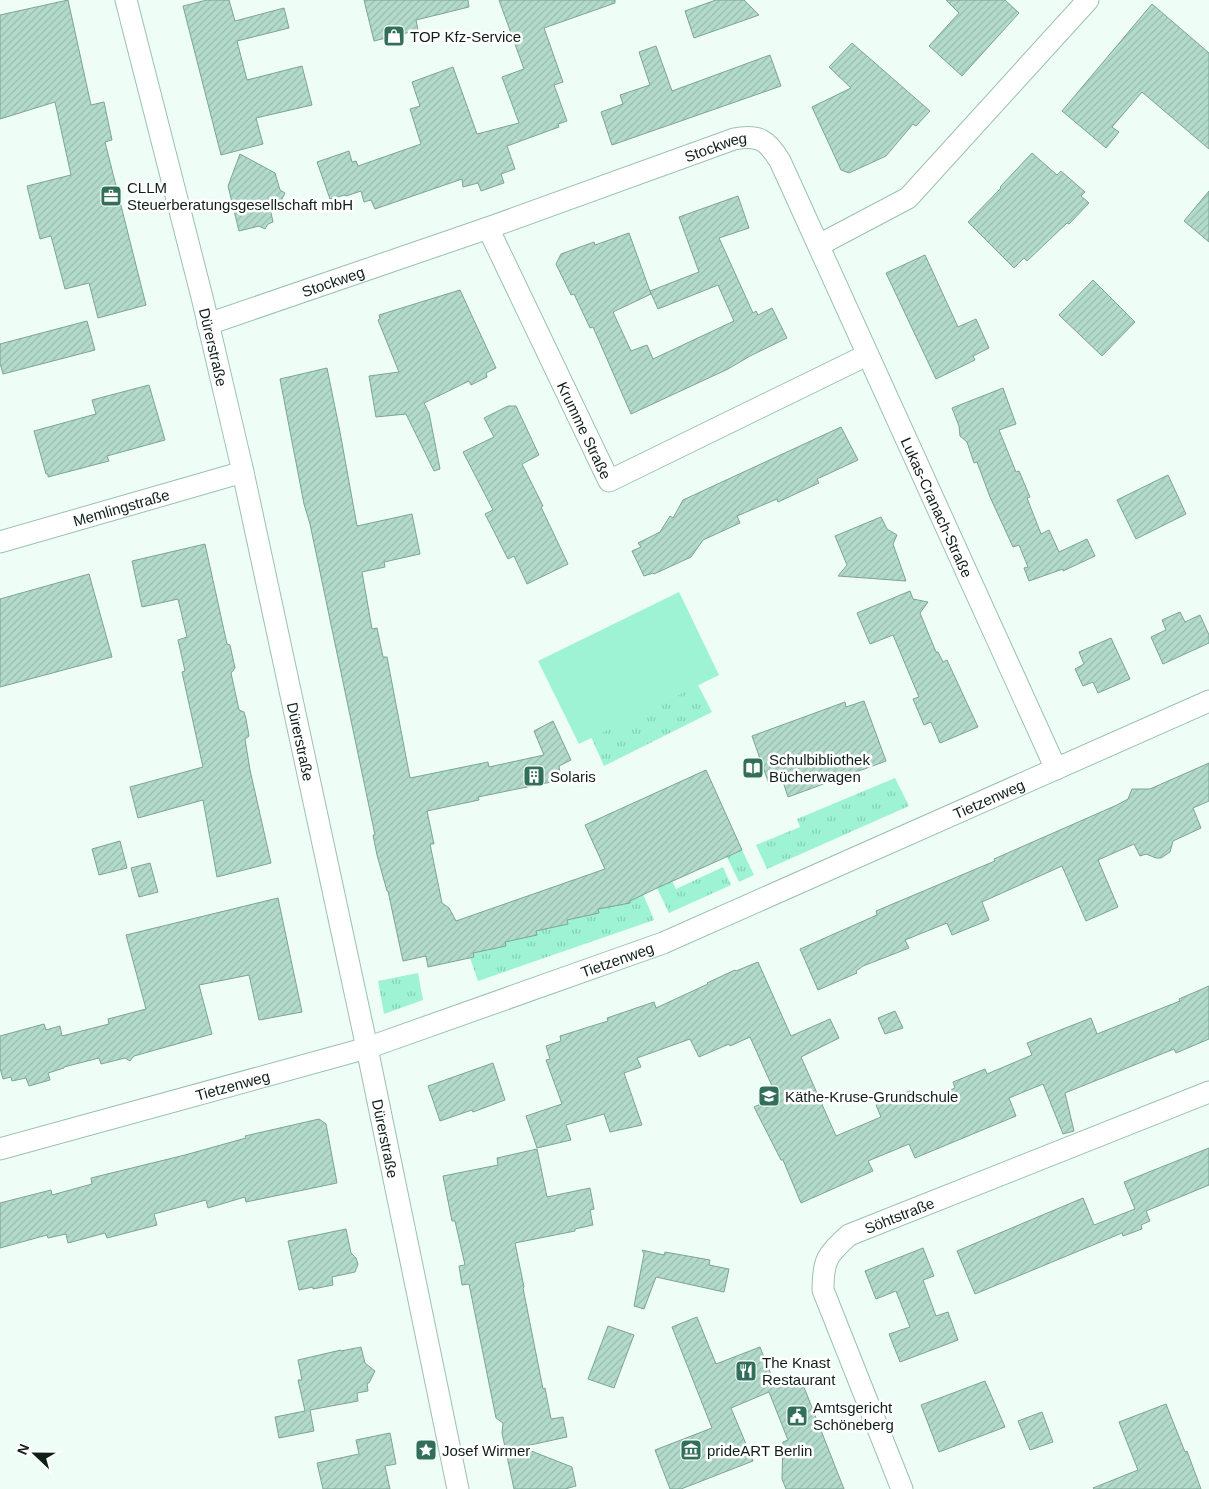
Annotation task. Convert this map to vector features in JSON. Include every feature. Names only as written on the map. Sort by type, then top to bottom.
[{"type":"street","name":"Dürerstraße","points":[[126,0],[208,324],[243,472],[367,1048],[458,1489]]},
{"type":"street","points":[[819,244],[908,198],[1088,0]]},
{"type":"street","name":"Stockweg","points":[[208,324],[488,228],[734,139],[751,138],[762,140],[772,147],[819,244]]},
{"type":"street","name":"Krumme Straße","points":[[488,228],[609,481],[867,355]]},
{"type":"street","name":"Lukas-Cranach-Straße","points":[[819,244],[867,355],[1056,769]]},
{"type":"street","name":"Memlingstraße","points":[[0,542],[243,472]]},
{"type":"street","name":"Tietzenweg","points":[[0,1149],[367,1048],[663,943],[1209,702]]},
{"type":"street","name":"Söhtstraße","points":[[902,1489],[822,1290],[823,1268],[832,1250],[849,1234],[1209,1092]]},
{"type":"green space","points":[[679,592],[719,675],[579,744],[538,661]]},
{"type":"green space","points":[[698,685],[712,712],[604,766],[591,737]]},
{"type":"green space","points":[[895,778],[909,806],[767,869],[756,845],[800,827],[797,819]]},
{"type":"green space","points":[[742,850],[754,875],[739,882],[727,857]]},
{"type":"green space","points":[[723,867],[731,885],[669,913],[657,888],[672,881],[676,889]]},
{"type":"green space","points":[[643,894],[654,920],[478,981],[470,958],[474,957],[473,953],[505,942],[536,935],[536,931],[568,924],[567,920],[598,913],[598,909],[630,903],[630,898]]},
{"type":"green space","points":[[418,973],[423,1000],[384,1014],[378,981]]},
{"type":"building","points":[[68,0],[91,105],[104,102],[112,140],[105,142],[146,305],[98,318],[89,283],[65,289],[51,236],[40,239],[27,186],[71,175],[55,102],[0,119],[0,15]]},
{"type":"building","points":[[207,0],[229,0],[235,21],[284,8],[289,28],[237,41],[247,80],[302,66],[312,105],[256,118],[263,144],[221,155],[183,6]]},
{"type":"building","points":[[364,0],[468,0],[469,7],[416,20],[418,30],[374,41]]},
{"type":"building","points":[[499,0],[615,0],[615,3],[544,28],[563,82],[554,85],[567,121],[558,124],[559,127],[507,146],[515,169],[501,174],[504,183],[481,191],[478,183],[463,187],[462,179],[375,209],[371,200],[364,202],[361,191],[330,199],[317,162],[349,151],[352,162],[356,161],[358,166],[421,144],[410,109],[420,106],[412,82],[453,67],[477,134],[519,123],[502,77],[524,69]]},
{"type":"building","points":[[716,0],[744,0],[759,15],[694,38],[685,11]]},
{"type":"building","points":[[946,0],[1005,0],[1019,13],[962,76],[929,46],[959,13]]},
{"type":"building","points":[[1152,4],[1209,53],[1209,149],[1142,92],[1112,127],[1119,132],[1106,148],[1062,111]]},
{"type":"building","points":[[852,43],[930,111],[916,126],[913,124],[886,156],[849,173],[841,170],[812,107],[851,88],[829,67]]},
{"type":"building","points":[[656,46],[672,91],[770,55],[781,86],[612,145],[601,112],[623,104],[620,95],[650,85],[639,52]]},
{"type":"building","points":[[1032,153],[1057,175],[1061,171],[1085,192],[1081,196],[1089,203],[1069,224],[1067,223],[1027,261],[1024,258],[1014,268],[968,222]]},
{"type":"building","points":[[240,154],[275,173],[280,190],[285,193],[279,205],[270,208],[273,222],[268,224],[265,229],[259,226],[239,231],[228,186]]},
{"type":"building","points":[[1209,191],[1209,242],[1184,221]]},
{"type":"building","points":[[738,196],[749,228],[719,238],[753,313],[756,311],[758,315],[772,308],[787,338],[728,369],[631,414],[593,327],[590,328],[574,294],[571,295],[556,264],[561,254],[594,242],[595,245],[629,233],[651,294],[613,312],[631,351],[647,345],[653,359],[734,321],[718,285],[658,309],[650,291],[699,272],[679,217]]},
{"type":"building","points":[[925,255],[958,327],[976,319],[989,348],[973,356],[975,360],[936,379],[886,273]]},
{"type":"building","points":[[1093,280],[1135,322],[1102,356],[1059,315]]},
{"type":"building","points":[[460,290],[496,368],[486,373],[487,377],[471,385],[469,381],[424,403],[429,413],[440,469],[434,471],[406,414],[376,417],[369,376],[399,372],[378,320],[380,319],[379,315]]},
{"type":"building","points":[[87,321],[95,350],[3,374],[0,363],[0,344]]},
{"type":"building","points":[[327,368],[357,526],[412,514],[420,554],[384,562],[385,567],[362,572],[372,629],[377,628],[383,657],[387,657],[410,778],[488,762],[489,767],[544,755],[534,731],[553,721],[571,760],[559,766],[561,780],[478,797],[479,800],[427,811],[434,844],[430,844],[442,903],[449,908],[456,921],[605,869],[585,825],[706,770],[742,850],[657,888],[630,901],[630,903],[598,909],[599,913],[567,920],[568,924],[536,931],[537,935],[505,942],[506,946],[473,953],[474,957],[428,967],[426,956],[403,961],[388,891],[377,855],[373,835],[375,835],[310,524],[304,504],[280,379]]},
{"type":"building","points":[[149,385],[165,440],[107,456],[109,461],[48,477],[34,431],[96,414],[92,400]]},
{"type":"building","points":[[1003,388],[1016,424],[999,430],[1016,472],[1019,471],[1030,497],[1027,498],[1041,534],[1049,530],[1059,552],[1087,539],[1095,556],[1063,571],[1063,569],[1029,581],[1024,568],[1028,567],[1019,545],[1013,547],[990,497],[977,462],[974,463],[967,442],[960,436],[959,426],[952,408]]},
{"type":"building","points":[[508,406],[516,406],[539,455],[522,464],[543,506],[541,507],[568,564],[527,584],[514,556],[508,559],[485,514],[493,510],[463,452],[494,437],[484,418]]},
{"type":"building","points":[[841,427],[858,460],[817,479],[819,483],[778,502],[777,499],[737,516],[740,523],[703,540],[691,557],[654,574],[644,576],[632,551],[641,547],[638,543],[660,532],[670,516],[673,518],[683,500]]},
{"type":"building","points":[[1168,475],[1186,514],[1136,539],[1117,500]]},
{"type":"building","points":[[881,517],[887,529],[897,535],[893,544],[906,581],[838,576],[847,565],[835,536]]},
{"type":"building","points":[[205,544],[227,644],[230,645],[235,668],[231,673],[239,710],[244,712],[246,719],[249,736],[245,739],[250,770],[271,863],[217,877],[203,800],[138,818],[130,787],[203,767],[182,672],[185,671],[178,640],[187,637],[178,599],[142,607],[132,561]]},
{"type":"building","points":[[89,574],[112,657],[0,687],[0,599]]},
{"type":"building","points":[[910,591],[913,599],[928,602],[920,613],[936,652],[938,652],[943,662],[947,660],[978,727],[940,743],[931,722],[924,725],[913,699],[919,697],[893,635],[870,644],[857,613]]},
{"type":"building","points":[[1180,612],[1185,622],[1200,615],[1209,635],[1209,643],[1163,664],[1151,637],[1166,630],[1162,620]]},
{"type":"building","points":[[1111,638],[1130,679],[1098,693],[1093,682],[1083,686],[1075,669],[1084,664],[1079,652]]},
{"type":"building","points":[[864,701],[886,761],[788,797],[782,779],[769,784],[752,736],[845,702],[846,707]]},
{"type":"building","points":[[1209,763],[1209,801],[1193,808],[1201,828],[1173,841],[1170,852],[1161,858],[1146,854],[1140,856],[1134,844],[1098,860],[1118,907],[1086,921],[1062,866],[982,902],[989,920],[952,935],[947,923],[905,940],[909,948],[863,966],[856,971],[857,973],[818,990],[800,949],[877,915],[876,911],[995,861],[994,859],[1117,805],[1128,799],[1132,789],[1150,789]]},
{"type":"building","points":[[120,841],[127,868],[99,875],[92,849]]},
{"type":"building","points":[[150,863],[158,892],[139,897],[131,868]]},
{"type":"building","points":[[278,898],[302,1012],[259,1020],[249,975],[199,985],[212,1034],[134,1056],[130,1061],[125,1058],[101,1064],[99,1058],[64,1067],[48,1073],[50,1080],[29,1086],[26,1078],[12,1081],[11,1077],[3,1079],[0,1068],[0,1036],[44,1024],[46,1030],[60,1026],[62,1036],[109,1024],[108,1019],[146,1009],[126,935]]},
{"type":"building","points":[[758,962],[791,1036],[830,1019],[839,1038],[801,1057],[836,1136],[881,1117],[876,1105],[912,1090],[917,1104],[955,1088],[953,1082],[985,1069],[987,1074],[1032,1055],[1027,1043],[1091,1018],[1097,1034],[1180,1001],[1179,999],[1209,986],[1209,1039],[1176,1053],[1174,1049],[1065,1093],[1074,1131],[1063,1134],[1043,1084],[1009,1098],[1016,1116],[915,1158],[909,1144],[868,1161],[873,1171],[801,1203],[783,1160],[781,1160],[754,1107],[777,1097],[750,1037],[699,1057],[690,1039],[637,1058],[641,1067],[624,1073],[642,1125],[610,1132],[604,1114],[566,1125],[571,1140],[537,1148],[526,1116],[562,1104],[546,1060],[550,1059],[546,1046],[561,1041],[560,1036],[608,1021],[607,1018],[654,1002],[656,1008],[735,970]]},
{"type":"building","points":[[895,1011],[903,1028],[885,1034],[878,1018]]},
{"type":"building","points":[[493,1063],[505,1100],[473,1112],[472,1110],[440,1121],[428,1086]]},
{"type":"building","points":[[319,1119],[326,1124],[337,1183],[246,1202],[245,1197],[208,1208],[206,1200],[154,1214],[157,1225],[107,1238],[105,1233],[68,1243],[66,1234],[48,1238],[47,1235],[0,1248],[0,1203],[51,1190],[52,1195],[92,1184],[91,1178],[185,1155],[246,1138],[245,1136]]},
{"type":"building","points":[[1209,1148],[1209,1185],[1146,1211],[1150,1221],[1141,1225],[1142,1229],[1123,1236],[1122,1233],[975,1294],[957,1251],[1083,1198],[1094,1225],[1135,1209],[1124,1182]]},
{"type":"building","points":[[537,1149],[547,1197],[590,1188],[594,1209],[590,1210],[593,1225],[575,1229],[575,1231],[515,1243],[543,1389],[545,1388],[551,1419],[563,1417],[567,1437],[521,1447],[572,1467],[576,1486],[565,1489],[514,1489],[502,1433],[503,1423],[496,1418],[469,1284],[462,1285],[459,1266],[465,1265],[455,1221],[452,1221],[443,1176],[498,1165],[497,1158]]},
{"type":"building","points":[[346,1229],[351,1253],[356,1258],[358,1264],[355,1272],[332,1277],[333,1285],[299,1290],[288,1241]]},
{"type":"building","points":[[923,1248],[934,1276],[923,1280],[936,1316],[948,1312],[958,1340],[900,1362],[889,1334],[910,1327],[896,1291],[876,1299],[865,1271]]},
{"type":"building","points":[[642,1250],[664,1255],[665,1252],[710,1260],[709,1265],[729,1269],[724,1292],[656,1277],[644,1309],[634,1306],[644,1254]]},
{"type":"building","points":[[697,1317],[716,1364],[760,1347],[776,1387],[800,1377],[844,1489],[786,1489],[782,1479],[783,1442],[788,1440],[769,1392],[731,1408],[753,1461],[681,1489],[670,1489],[655,1450],[712,1428],[672,1327]]},
{"type":"building","points":[[608,1326],[634,1335],[614,1388],[588,1379]]},
{"type":"building","points":[[361,1347],[365,1363],[375,1371],[369,1383],[367,1383],[368,1391],[357,1393],[358,1401],[310,1410],[314,1431],[279,1438],[275,1417],[305,1411],[298,1380],[302,1380],[298,1360]]},
{"type":"building","points":[[985,1381],[1005,1427],[939,1452],[921,1405]]},
{"type":"building","points":[[1166,1404],[1185,1452],[1187,1451],[1201,1489],[1094,1489],[1138,1470],[1119,1422]]},
{"type":"building","points":[[1042,1412],[1053,1442],[1030,1450],[1018,1421]]},
{"type":"building","points":[[390,1433],[396,1464],[385,1466],[390,1489],[323,1489],[317,1463],[359,1454],[356,1440]]},
{"type":"place","name":"TOP Kfz-Service","points":[[394,36]]},
{"type":"place","name":"CLLM Steuerberatungsgesellschaft mbH","points":[[111,196]]},
{"type":"place","name":"Schulbibliothek Bücherwagen","points":[[753,768]]},
{"type":"place","name":"Solaris","points":[[534,776]]},
{"type":"place","name":"Käthe-Kruse-Grundschule","points":[[769,1096]]},
{"type":"place","name":"The Knast Restaurant","points":[[746,1371]]},
{"type":"place","name":"Amtsgericht Schöneberg","points":[[797,1416]]},
{"type":"place","name":"Josef Wirmer","points":[[426,1450]]},
{"type":"place","name":"prideART Berlin","points":[[691,1450]]}]
